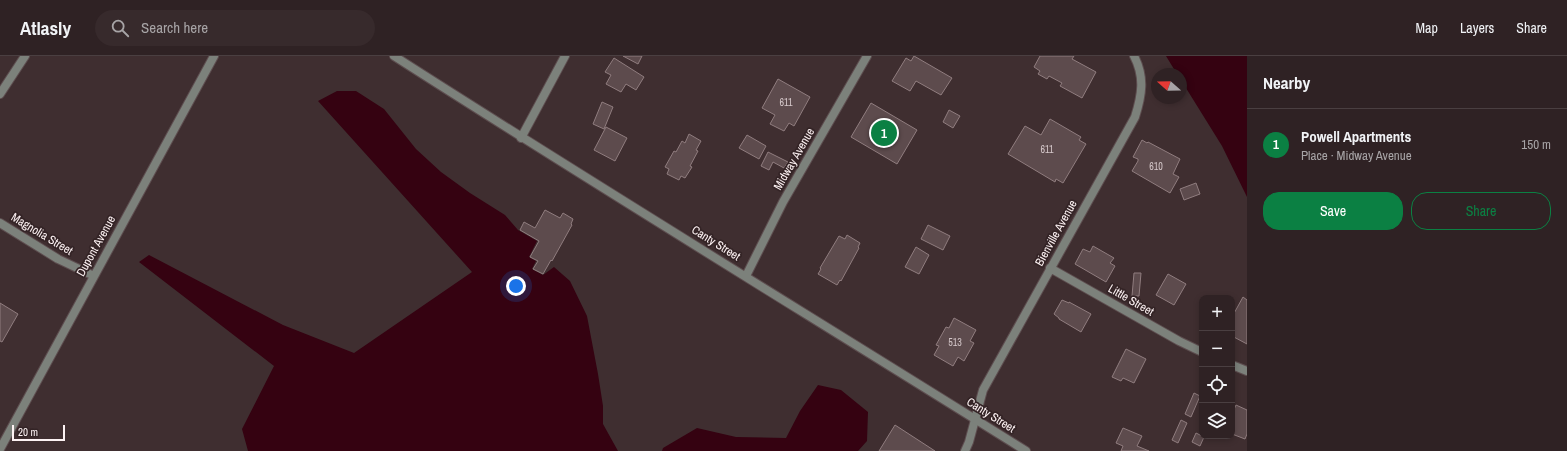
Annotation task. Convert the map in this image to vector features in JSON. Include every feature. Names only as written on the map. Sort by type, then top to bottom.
[{"type":"street","points":[[0,94],[25,56]]},
{"type":"street","name":"Dupont Avenue","points":[[0,448],[214,56]]},
{"type":"street","name":"Canty Street","points":[[394,56],[521,138],[746,276],[1026,451]]},
{"type":"street","points":[[521,138],[565,56]]},
{"type":"street","name":"Midway Avenue","points":[[746,276],[783,202],[867,56]]},
{"type":"street","name":"Bienville Avenue","points":[[965,451],[983,390],[1135,117],[1141,98],[1141,75],[1139,65],[1134,56]]},
{"type":"street","name":"Magnolia Street","points":[[0,223],[58,259],[94,276]]},
{"type":"street","name":"Little Street","points":[[1050,268],[1141,320],[1199,350]]},
{"type":"street","points":[[1235,366],[1247,371]]},
{"type":"shaded area","points":[[1166,56],[1247,56],[1247,197],[1222,146],[1187,90],[1187,68],[1173,68]]},
{"type":"shaded area","points":[[337,91],[356,91],[384,109],[416,149],[441,172],[470,193],[505,215],[518,230],[537,241],[529,257],[536,261],[532,269],[543,275],[554,267],[570,281],[587,316],[603,406],[603,424],[618,451],[248,451],[242,429],[274,366],[139,262],[149,255],[283,325],[354,353],[472,272],[318,101]]},
{"type":"shaded area","points":[[818,385],[841,390],[868,412],[867,441],[858,451],[662,451],[663,448],[697,428],[736,437],[786,438],[800,411]]},
{"type":"building","points":[[623,56],[642,56],[638,64]]},
{"type":"building","points":[[914,56],[952,78],[941,95],[916,81],[910,91],[892,81],[906,58],[911,61]]},
{"type":"building","points":[[1040,56],[1074,56],[1072,59],[1096,72],[1082,98],[1060,86],[1062,83],[1049,76],[1047,79],[1038,74],[1040,71],[1034,67]]},
{"type":"building","points":[[614,58],[644,77],[636,90],[626,84],[621,92],[606,84],[611,75],[605,72]]},
{"type":"building","points":[[778,79],[810,97],[794,126],[789,123],[784,131],[770,124],[775,115],[762,108]]},
{"type":"building","points":[[602,102],[613,107],[604,129],[593,124]]},
{"type":"building","points":[[871,103],[917,130],[897,164],[851,137]]},
{"type":"building","points":[[949,110],[960,116],[953,128],[943,122]]},
{"type":"building","points":[[1050,119],[1081,137],[1079,140],[1086,144],[1063,183],[1056,179],[1055,182],[1008,154],[1025,126],[1041,135]]},
{"type":"building","points":[[606,127],[627,138],[615,161],[594,150]]},
{"type":"building","points":[[689,134],[701,141],[696,150],[698,151],[690,166],[692,167],[685,178],[681,176],[679,180],[667,174],[669,169],[665,167],[674,151],[676,152],[682,141],[685,143]]},
{"type":"building","points":[[747,135],[766,146],[759,159],[739,148]]},
{"type":"building","points":[[1142,140],[1180,159],[1173,174],[1179,177],[1170,193],[1132,171],[1138,161],[1138,159],[1133,157]]},
{"type":"building","points":[[768,152],[788,162],[784,168],[773,162],[769,170],[761,166]]},
{"type":"building","points":[[1196,183],[1200,194],[1184,200],[1180,189]]},
{"type":"building","points":[[545,210],[560,218],[563,213],[573,219],[572,225],[543,274],[533,269],[538,261],[530,257],[539,241],[520,230],[524,222],[535,228]]},
{"type":"building","points":[[928,225],[950,236],[943,250],[921,239]]},
{"type":"building","points":[[847,235],[860,243],[859,248],[841,281],[840,280],[837,285],[818,274],[839,236],[845,239]]},
{"type":"building","points":[[1093,246],[1114,258],[1110,263],[1115,266],[1106,282],[1075,264],[1083,249],[1090,252]]},
{"type":"building","points":[[916,247],[929,255],[919,274],[905,267]]},
{"type":"building","points":[[1134,273],[1141,273],[1139,296],[1132,296]]},
{"type":"building","points":[[1168,274],[1186,284],[1174,305],[1156,295]]},
{"type":"building","points":[[1243,297],[1247,300],[1247,344],[1235,338],[1235,312]]},
{"type":"building","points":[[1062,300],[1069,302],[1091,314],[1081,332],[1059,319],[1054,314]]},
{"type":"building","points":[[0,303],[18,314],[2,342],[0,341]]},
{"type":"building","points":[[954,318],[976,330],[970,341],[974,343],[964,361],[958,357],[953,366],[934,355],[939,346],[936,345],[946,327],[949,328]]},
{"type":"building","points":[[1126,349],[1146,359],[1134,383],[1123,378],[1121,381],[1112,377]]},
{"type":"building","points":[[1194,393],[1199,396],[1191,417],[1185,414]]},
{"type":"building","points":[[1236,405],[1247,410],[1247,434],[1245,439],[1235,435]]},
{"type":"building","points":[[1181,420],[1187,423],[1178,443],[1172,440]]},
{"type":"building","points":[[895,425],[935,451],[879,451]]},
{"type":"building","points":[[1123,428],[1142,436],[1137,446],[1149,451],[1121,451],[1123,446],[1116,443]]},
{"type":"building","points":[[1196,433],[1199,434],[1199,439],[1203,439],[1200,446],[1192,442]]},
{"type":"place","name":"Powell Apartments","points":[[884,133]]}]
